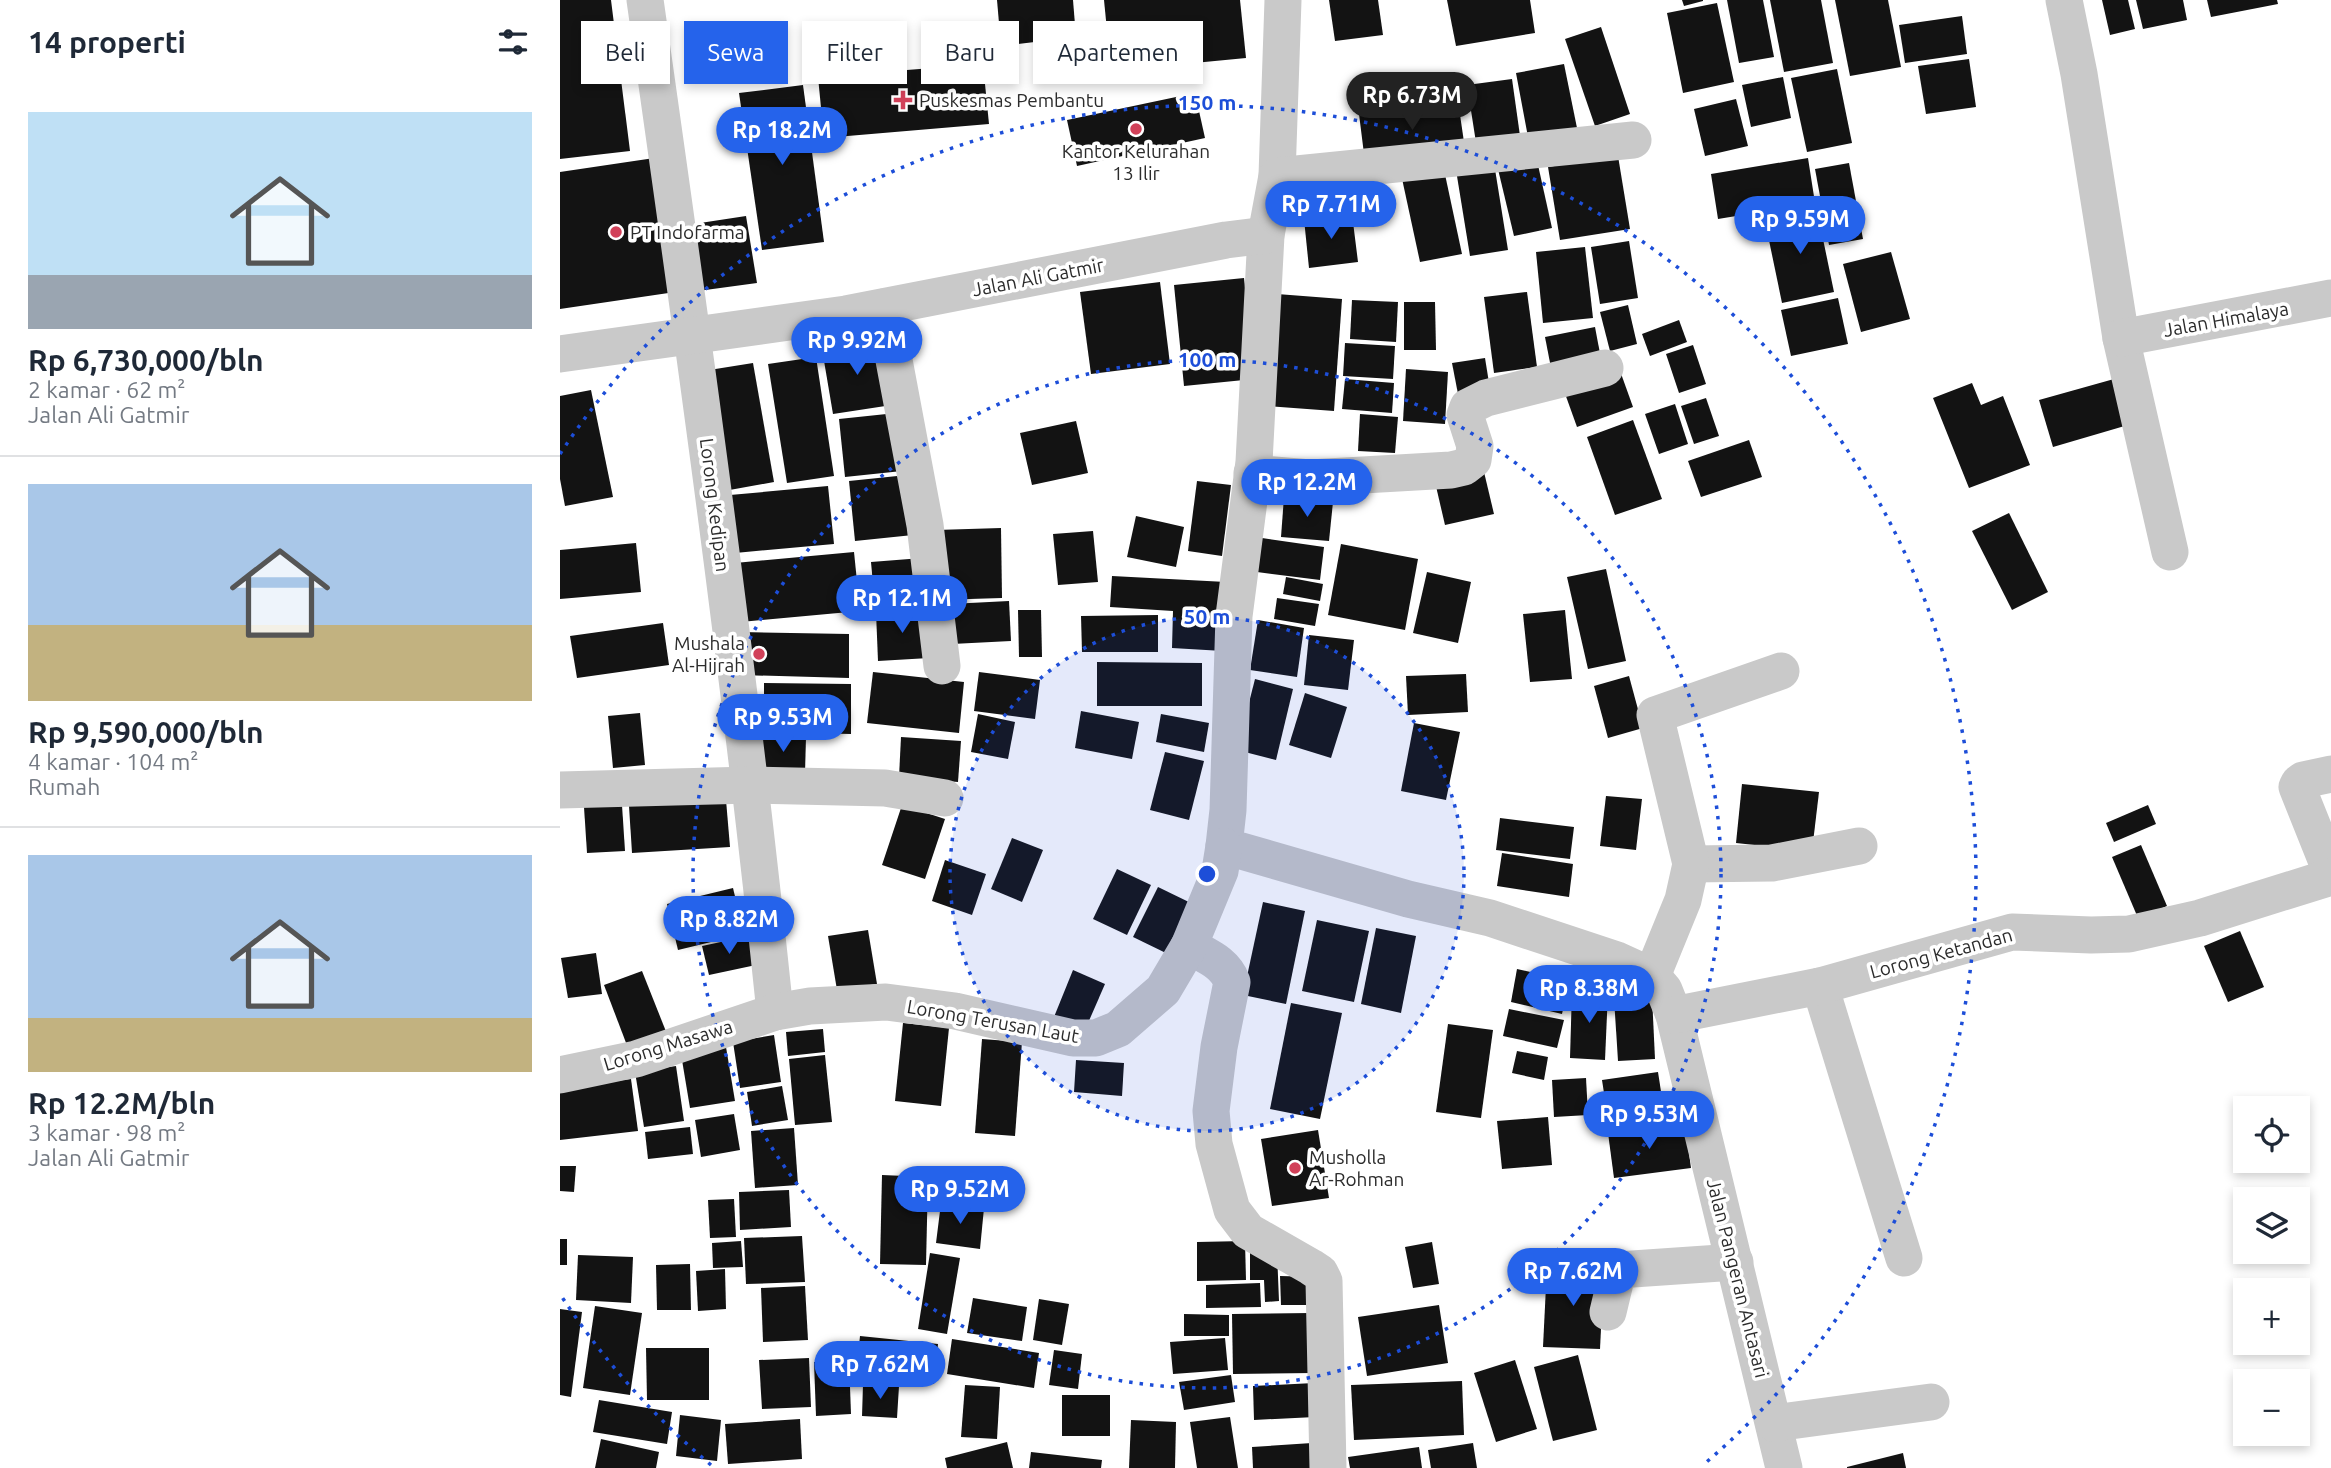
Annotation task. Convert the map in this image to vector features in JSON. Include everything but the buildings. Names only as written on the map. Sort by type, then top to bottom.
[{"type":"street","name":"Lorong Kedipan","points":[[645,0],[693,336],[751,785],[775,1012]]},
{"type":"street","name":"Lorong Terusan Laut","points":[[775,1012],[810,1006],[886,1002],[955,1011],[1073,1038],[1096,1038],[1118,1029],[1163,990],[1189,946],[1220,871],[1228,810],[1234,616],[1252,473],[1266,235],[1277,176],[1283,0]]},
{"type":"street","points":[[2064,0],[2079,74],[2121,338],[2170,552]]},
{"type":"street","points":[[1277,176],[1633,140]]},
{"type":"street","name":"Jalan Ali Gatmir","points":[[560,354],[884,307],[1226,240],[1266,235]]},
{"type":"street","name":"Jalan Himalaya","points":[[2121,338],[2331,298]]},
{"type":"street","points":[[884,307],[925,525],[942,666]]},
{"type":"street","points":[[1252,473],[1310,478],[1464,467],[1473,460],[1475,446],[1465,415],[1468,407],[1486,398],[1605,368]]},
{"type":"street","points":[[1224,846],[1408,899],[1490,918],[1597,953],[1652,976],[1683,900],[1691,864],[1655,716],[1781,671]]},
{"type":"street","points":[[2331,774],[2303,780],[2297,788],[2331,872]]},
{"type":"street","points":[[560,790],[751,785],[885,788],[945,798]]},
{"type":"street","points":[[1691,864],[1772,863],[1859,846]]},
{"type":"street","name":"Lorong Ketandan","points":[[1674,1015],[1820,986],[2012,932],[2091,935],[2129,933],[2200,918],[2331,877]]},
{"type":"street","points":[[1189,946],[1220,963],[1228,971],[1232,982],[1219,1047],[1211,1111],[1214,1144],[1232,1210],[1248,1231],[1311,1267],[1320,1273],[1324,1281],[1328,1468]]},
{"type":"street","name":"Jalan Pangeran Antasari","points":[[1652,976],[1664,990],[1674,1015],[1784,1468]]},
{"type":"street","points":[[1820,986],[1904,1258]]},
{"type":"street","name":"Lorong Masawa","points":[[560,1075],[636,1059],[775,1012]]},
{"type":"street","points":[[1608,1312],[1618,1270],[1735,1262]]},
{"type":"street","points":[[1774,1423],[1931,1402]]},
{"type":"place","name":"Puskesmas Pembantu","points":[[903,100]]},
{"type":"place","name":"Kantor Kelurahan 13 Ilir","points":[[1136,129]]},
{"type":"place","name":"PT Indofarma","points":[[616,232]]},
{"type":"place","name":"Mushala Al-Hijrah","points":[[759,654]]},
{"type":"place","name":"Musholla Ar-Rohman","points":[[1295,1168]]}]
